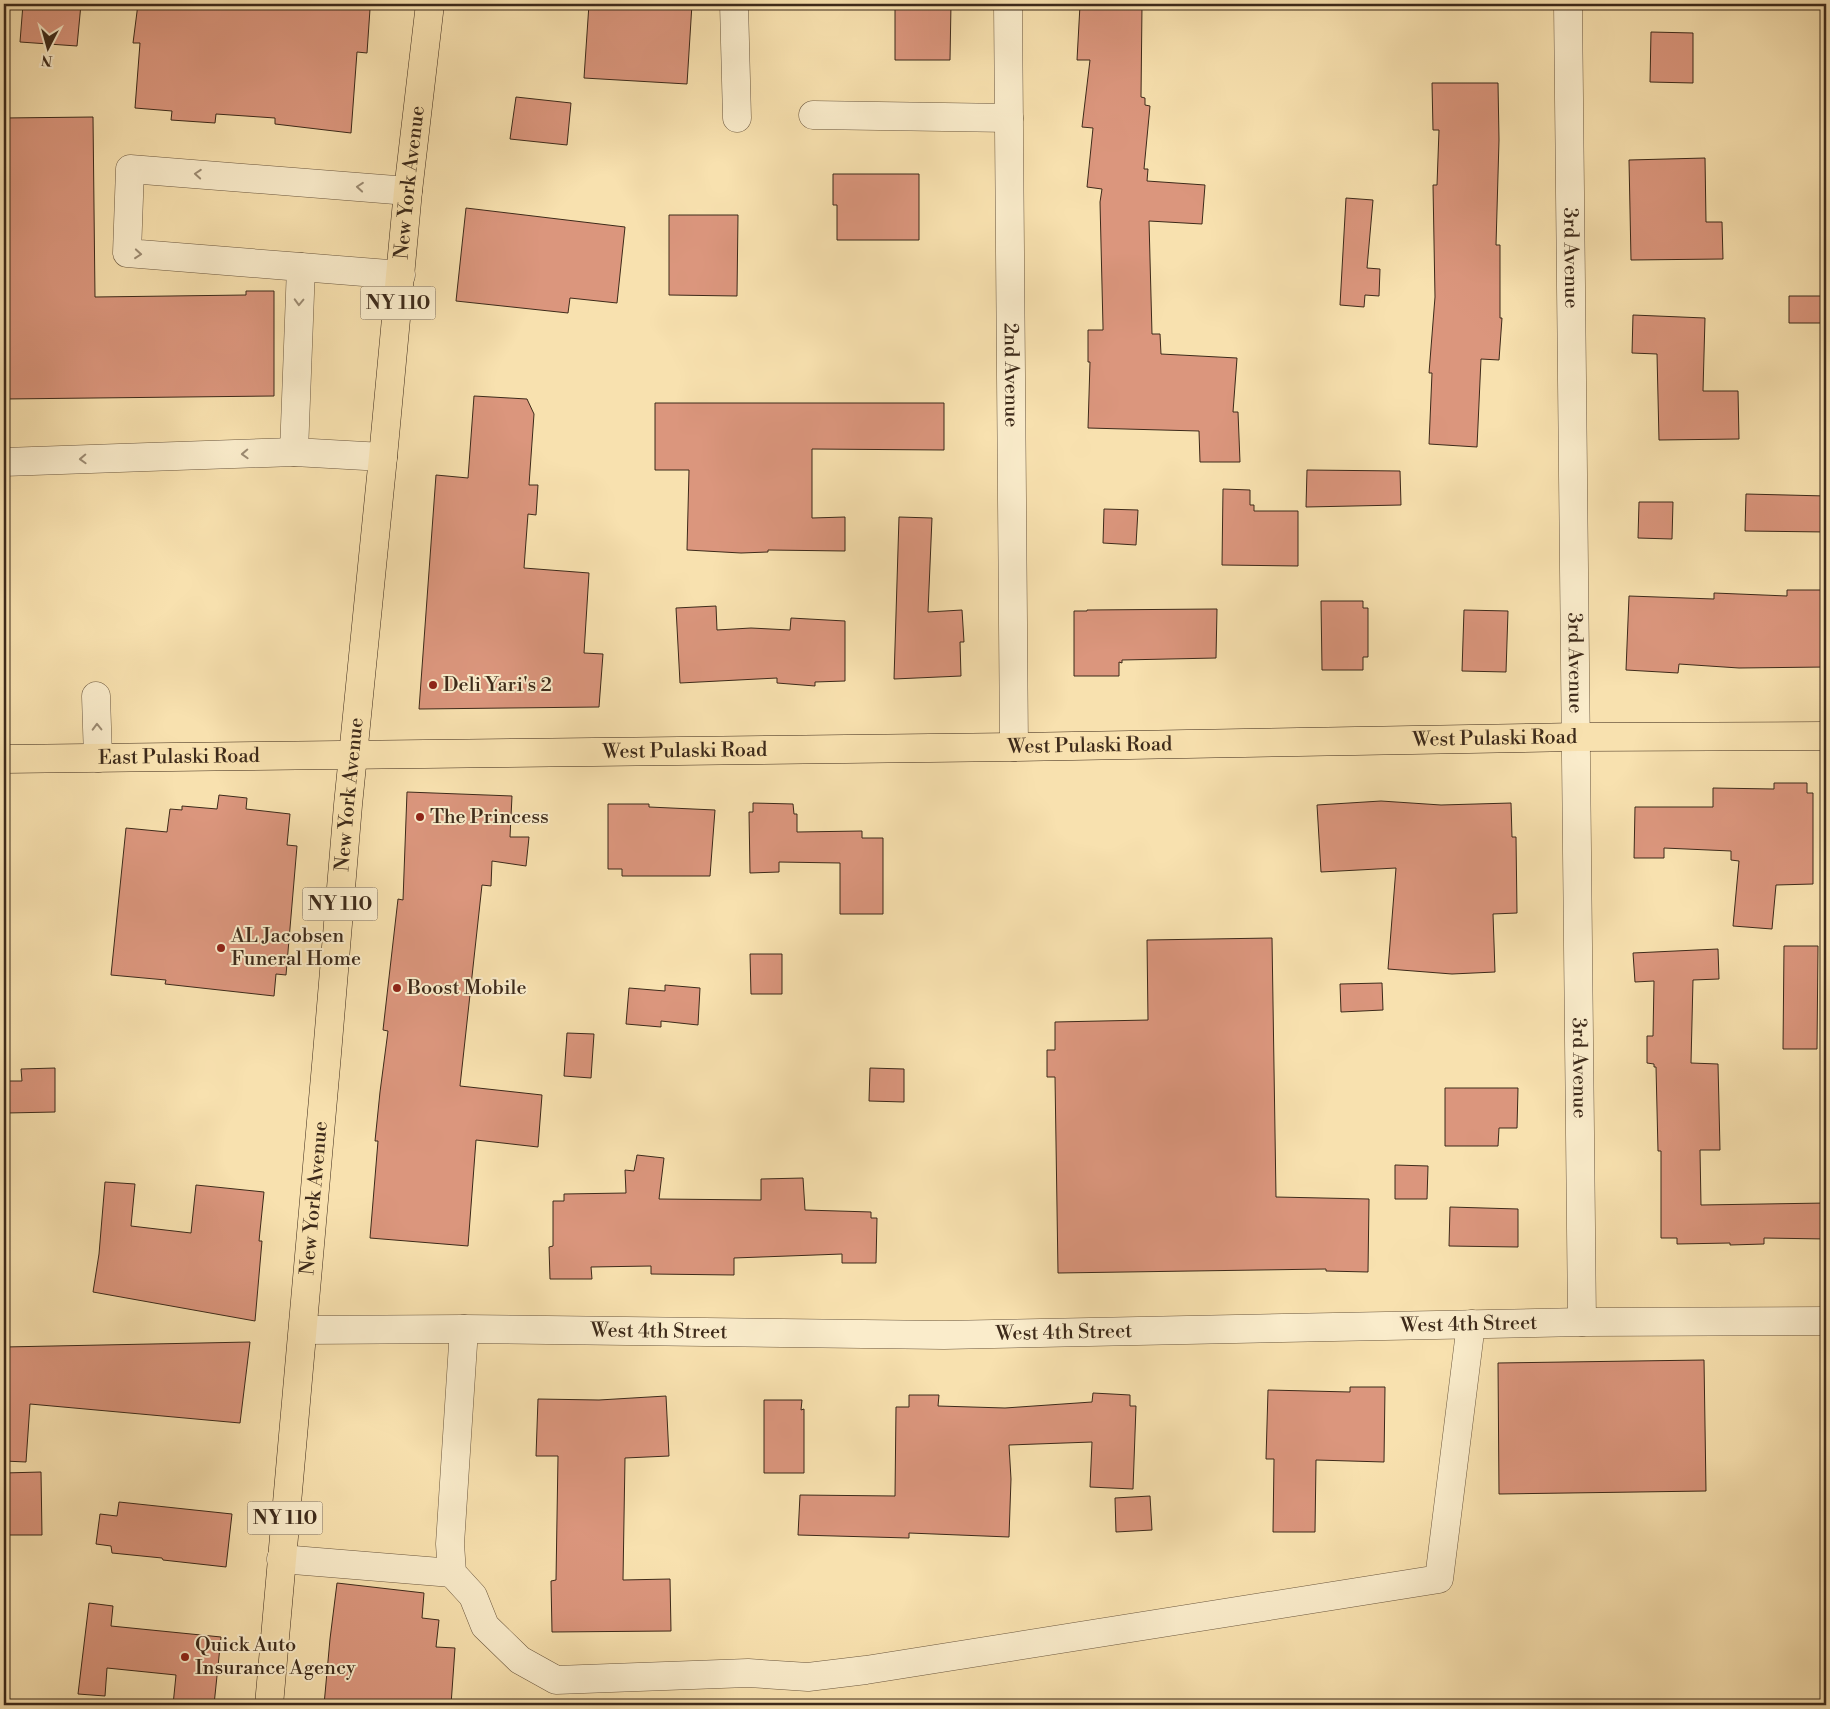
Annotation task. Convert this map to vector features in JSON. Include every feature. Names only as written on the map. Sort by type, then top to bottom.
[{"type":"main road","name":"New York Avenue","points":[[269,1705],[353,754],[408,191],[430,4]]},
{"type":"main road","name":"West Pulaski Road","points":[[353,754],[1826,736]]},
{"type":"main road","name":"East Pulaski Road","points":[[4,759],[353,754]]},
{"type":"street","points":[[734,4],[737,118]]},
{"type":"street","name":"2nd Avenue","points":[[1008,4],[1014,747]]},
{"type":"street","name":"3rd Avenue","points":[[1568,4],[1582,1322]]},
{"type":"street","points":[[813,115],[1009,118]]},
{"type":"street","points":[[401,275],[127,253],[130,169],[408,191]]},
{"type":"street","points":[[294,452],[300,267]]},
{"type":"street","points":[[4,462],[294,452],[383,457]]},
{"type":"street","points":[[96,696],[98,758]]},
{"type":"street","name":"West 4th Street","points":[[303,1330],[464,1329],[944,1335],[1582,1322],[1826,1321]]},
{"type":"street","points":[[464,1329],[450,1544],[452,1573],[473,1596],[485,1626],[520,1660],[556,1680],[748,1673],[808,1677],[866,1670],[1439,1579],[1471,1324]]},
{"type":"street","points":[[281,1559],[452,1573]]},
{"type":"building","points":[[23,4],[81,4],[77,46],[20,42]]},
{"type":"building","points":[[138,4],[362,4],[362,8],[370,9],[367,53],[357,52],[351,133],[275,124],[275,118],[216,114],[215,123],[171,120],[172,111],[135,108],[140,43],[133,43]]},
{"type":"building","points":[[589,4],[692,4],[687,84],[584,78]]},
{"type":"building","points":[[895,4],[951,4],[950,60],[895,60]]},
{"type":"building","points":[[1080,5],[1142,6],[1141,97],[1145,98],[1145,105],[1150,106],[1144,169],[1148,169],[1147,181],[1205,185],[1202,224],[1149,221],[1152,334],[1160,334],[1161,354],[1237,358],[1233,412],[1238,412],[1240,462],[1200,462],[1199,431],[1088,428],[1090,362],[1088,362],[1088,330],[1103,330],[1100,202],[1102,189],[1087,187],[1093,128],[1082,127],[1090,60],[1077,60]]},
{"type":"building","points":[[1651,32],[1693,33],[1693,83],[1650,82]]},
{"type":"building","points":[[1432,83],[1498,83],[1499,140],[1496,245],[1500,245],[1500,318],[1502,318],[1499,360],[1481,359],[1477,447],[1429,444],[1432,373],[1429,373],[1435,297],[1433,185],[1437,185],[1439,130],[1433,130]]},
{"type":"building","points":[[516,97],[571,103],[567,145],[510,139]]},
{"type":"building","points":[[93,117],[95,297],[246,295],[246,291],[274,291],[274,396],[4,399],[4,118]]},
{"type":"building","points":[[1705,158],[1706,222],[1722,222],[1723,259],[1631,260],[1629,160]]},
{"type":"building","points":[[833,174],[919,174],[919,240],[837,240],[837,205],[833,205]]},
{"type":"building","points":[[1346,198],[1373,200],[1367,268],[1380,269],[1379,296],[1365,295],[1364,307],[1340,305]]},
{"type":"building","points":[[466,208],[625,227],[617,303],[570,298],[568,313],[456,301]]},
{"type":"building","points":[[669,215],[738,215],[737,296],[669,295]]},
{"type":"building","points":[[1789,296],[1823,296],[1823,323],[1789,323]]},
{"type":"building","points":[[1633,315],[1705,318],[1703,391],[1738,391],[1739,439],[1659,440],[1657,354],[1632,353]]},
{"type":"building","points":[[474,396],[527,399],[534,414],[529,485],[538,485],[536,515],[528,514],[524,568],[589,573],[584,653],[603,654],[599,707],[419,709],[436,475],[468,478]]},
{"type":"building","points":[[655,403],[944,403],[944,450],[812,449],[812,518],[845,517],[845,551],[768,550],[768,552],[741,553],[687,550],[689,470],[655,470]]},
{"type":"building","points":[[1307,470],[1400,471],[1401,505],[1306,507]]},
{"type":"building","points":[[1223,489],[1250,490],[1250,505],[1254,505],[1254,511],[1298,511],[1298,566],[1222,565]]},
{"type":"building","points":[[1746,494],[1826,496],[1826,532],[1745,531]]},
{"type":"building","points":[[1639,502],[1673,502],[1672,539],[1638,538]]},
{"type":"building","points":[[1104,509],[1138,510],[1136,545],[1103,543]]},
{"type":"building","points":[[899,517],[932,518],[928,612],[962,610],[964,642],[960,642],[961,676],[894,679]]},
{"type":"building","points":[[1787,590],[1826,590],[1826,667],[1739,668],[1679,664],[1678,673],[1626,670],[1629,596],[1714,599],[1714,593],[1787,596]]},
{"type":"building","points":[[1321,601],[1363,601],[1363,608],[1368,608],[1368,657],[1363,657],[1363,670],[1322,670]]},
{"type":"building","points":[[716,606],[717,630],[751,628],[790,630],[791,618],[845,621],[845,681],[815,682],[815,686],[777,683],[777,678],[680,683],[676,608]]},
{"type":"building","points":[[1217,609],[1216,658],[1122,660],[1122,663],[1119,662],[1119,676],[1074,676],[1074,611]]},
{"type":"building","points":[[1464,610],[1508,611],[1506,672],[1462,671]]},
{"type":"building","points":[[1774,783],[1807,783],[1807,793],[1813,793],[1813,884],[1776,885],[1772,929],[1733,926],[1739,861],[1731,860],[1731,851],[1664,848],[1664,858],[1634,858],[1635,807],[1713,807],[1713,788],[1774,789]]},
{"type":"building","points":[[407,792],[512,796],[510,837],[529,837],[526,866],[492,861],[491,886],[482,885],[460,1086],[542,1095],[538,1147],[476,1140],[468,1246],[370,1238],[378,1141],[375,1141],[388,1031],[383,1030],[398,899],[403,900]]},
{"type":"building","points":[[219,795],[247,798],[246,809],[290,814],[287,845],[297,846],[286,975],[276,974],[274,996],[165,984],[166,980],[111,975],[126,828],[167,832],[170,809],[182,810],[182,806],[217,809]]},
{"type":"building","points":[[1381,801],[1441,805],[1511,803],[1512,837],[1516,837],[1517,913],[1493,914],[1495,972],[1452,974],[1388,969],[1396,868],[1321,872],[1317,805]]},
{"type":"building","points":[[753,803],[793,804],[794,814],[797,814],[797,832],[862,831],[862,838],[883,838],[883,914],[840,914],[840,863],[779,862],[779,872],[750,873],[749,812],[753,812]]},
{"type":"building","points":[[608,804],[649,804],[649,807],[715,810],[710,876],[622,876],[622,869],[608,869]]},
{"type":"building","points":[[1272,938],[1276,1197],[1369,1199],[1368,1272],[1326,1271],[1326,1269],[1058,1273],[1055,1077],[1047,1077],[1047,1050],[1055,1050],[1055,1022],[1148,1020],[1147,940]]},
{"type":"building","points":[[1784,946],[1818,946],[1817,1049],[1783,1049]]},
{"type":"building","points":[[1718,949],[1719,979],[1693,980],[1691,1063],[1718,1064],[1720,1150],[1700,1150],[1701,1205],[1826,1203],[1826,1239],[1764,1238],[1764,1244],[1730,1245],[1730,1243],[1677,1244],[1677,1238],[1661,1238],[1661,1151],[1658,1151],[1656,1067],[1654,1067],[1654,1064],[1647,1063],[1647,1036],[1653,1036],[1654,981],[1635,982],[1633,953]]},
{"type":"building","points":[[750,954],[782,954],[782,994],[751,994]]},
{"type":"building","points":[[1382,983],[1383,1010],[1341,1012],[1340,984]]},
{"type":"building","points":[[665,985],[700,988],[698,1025],[661,1021],[661,1027],[626,1024],[629,988],[665,991]]},
{"type":"building","points":[[567,1033],[594,1034],[591,1078],[564,1076]]},
{"type":"building","points":[[55,1068],[55,1112],[7,1113],[6,1081],[22,1081],[21,1069]]},
{"type":"building","points":[[870,1068],[904,1069],[904,1102],[869,1101]]},
{"type":"building","points":[[1445,1088],[1518,1088],[1517,1128],[1499,1128],[1498,1146],[1445,1146]]},
{"type":"building","points":[[637,1155],[664,1158],[659,1199],[761,1200],[761,1179],[803,1178],[805,1210],[871,1212],[871,1218],[877,1218],[876,1263],[842,1263],[842,1254],[734,1258],[734,1275],[651,1274],[651,1266],[591,1267],[592,1279],[550,1279],[549,1247],[553,1246],[553,1201],[564,1201],[564,1194],[626,1193],[625,1170],[634,1171]]},
{"type":"building","points":[[1395,1165],[1428,1166],[1427,1199],[1395,1199]]},
{"type":"building","points":[[105,1182],[135,1184],[131,1226],[191,1233],[196,1185],[264,1192],[259,1241],[262,1241],[255,1321],[93,1292],[99,1254]]},
{"type":"building","points":[[1450,1207],[1518,1209],[1518,1247],[1449,1246]]},
{"type":"building","points":[[250,1342],[240,1423],[30,1404],[26,1462],[4,1461],[4,1347]]},
{"type":"building","points":[[1704,1360],[1706,1491],[1499,1494],[1498,1363]]},
{"type":"building","points":[[1350,1387],[1385,1387],[1384,1462],[1316,1460],[1315,1532],[1273,1532],[1274,1459],[1266,1459],[1268,1390],[1350,1392]]},
{"type":"building","points":[[1093,1393],[1130,1395],[1130,1406],[1136,1406],[1133,1489],[1090,1487],[1092,1442],[1009,1445],[1011,1479],[1009,1537],[909,1533],[909,1538],[798,1535],[800,1495],[895,1496],[896,1407],[909,1407],[909,1395],[939,1395],[938,1406],[1005,1408],[1092,1402]]},
{"type":"building","points":[[666,1396],[669,1456],[625,1458],[623,1580],[670,1579],[671,1631],[552,1632],[551,1581],[556,1580],[558,1456],[536,1456],[538,1399],[599,1400]]},
{"type":"building","points":[[764,1400],[802,1400],[801,1410],[804,1409],[804,1473],[764,1473]]},
{"type":"building","points":[[41,1472],[42,1535],[4,1535],[4,1473]]},
{"type":"building","points":[[1150,1496],[1152,1530],[1116,1532],[1115,1498]]},
{"type":"building","points":[[119,1502],[232,1514],[226,1567],[112,1553],[111,1546],[96,1544],[100,1514],[117,1516]]},
{"type":"building","points":[[337,1583],[424,1593],[422,1618],[439,1620],[436,1647],[455,1648],[451,1705],[324,1705]]},
{"type":"building","points":[[89,1603],[113,1606],[111,1626],[221,1637],[214,1705],[173,1705],[176,1675],[107,1668],[105,1696],[78,1694]]},
{"type":"place","name":"Deli Yari's 2","points":[[433,685]]},
{"type":"place","name":"The Princess","points":[[420,817]]},
{"type":"place","name":"AL Jacobsen Funeral Home","points":[[221,948]]},
{"type":"place","name":"Boost Mobile","points":[[397,988]]},
{"type":"place","name":"Quick Auto Insurance Agency","points":[[185,1657]]}]
